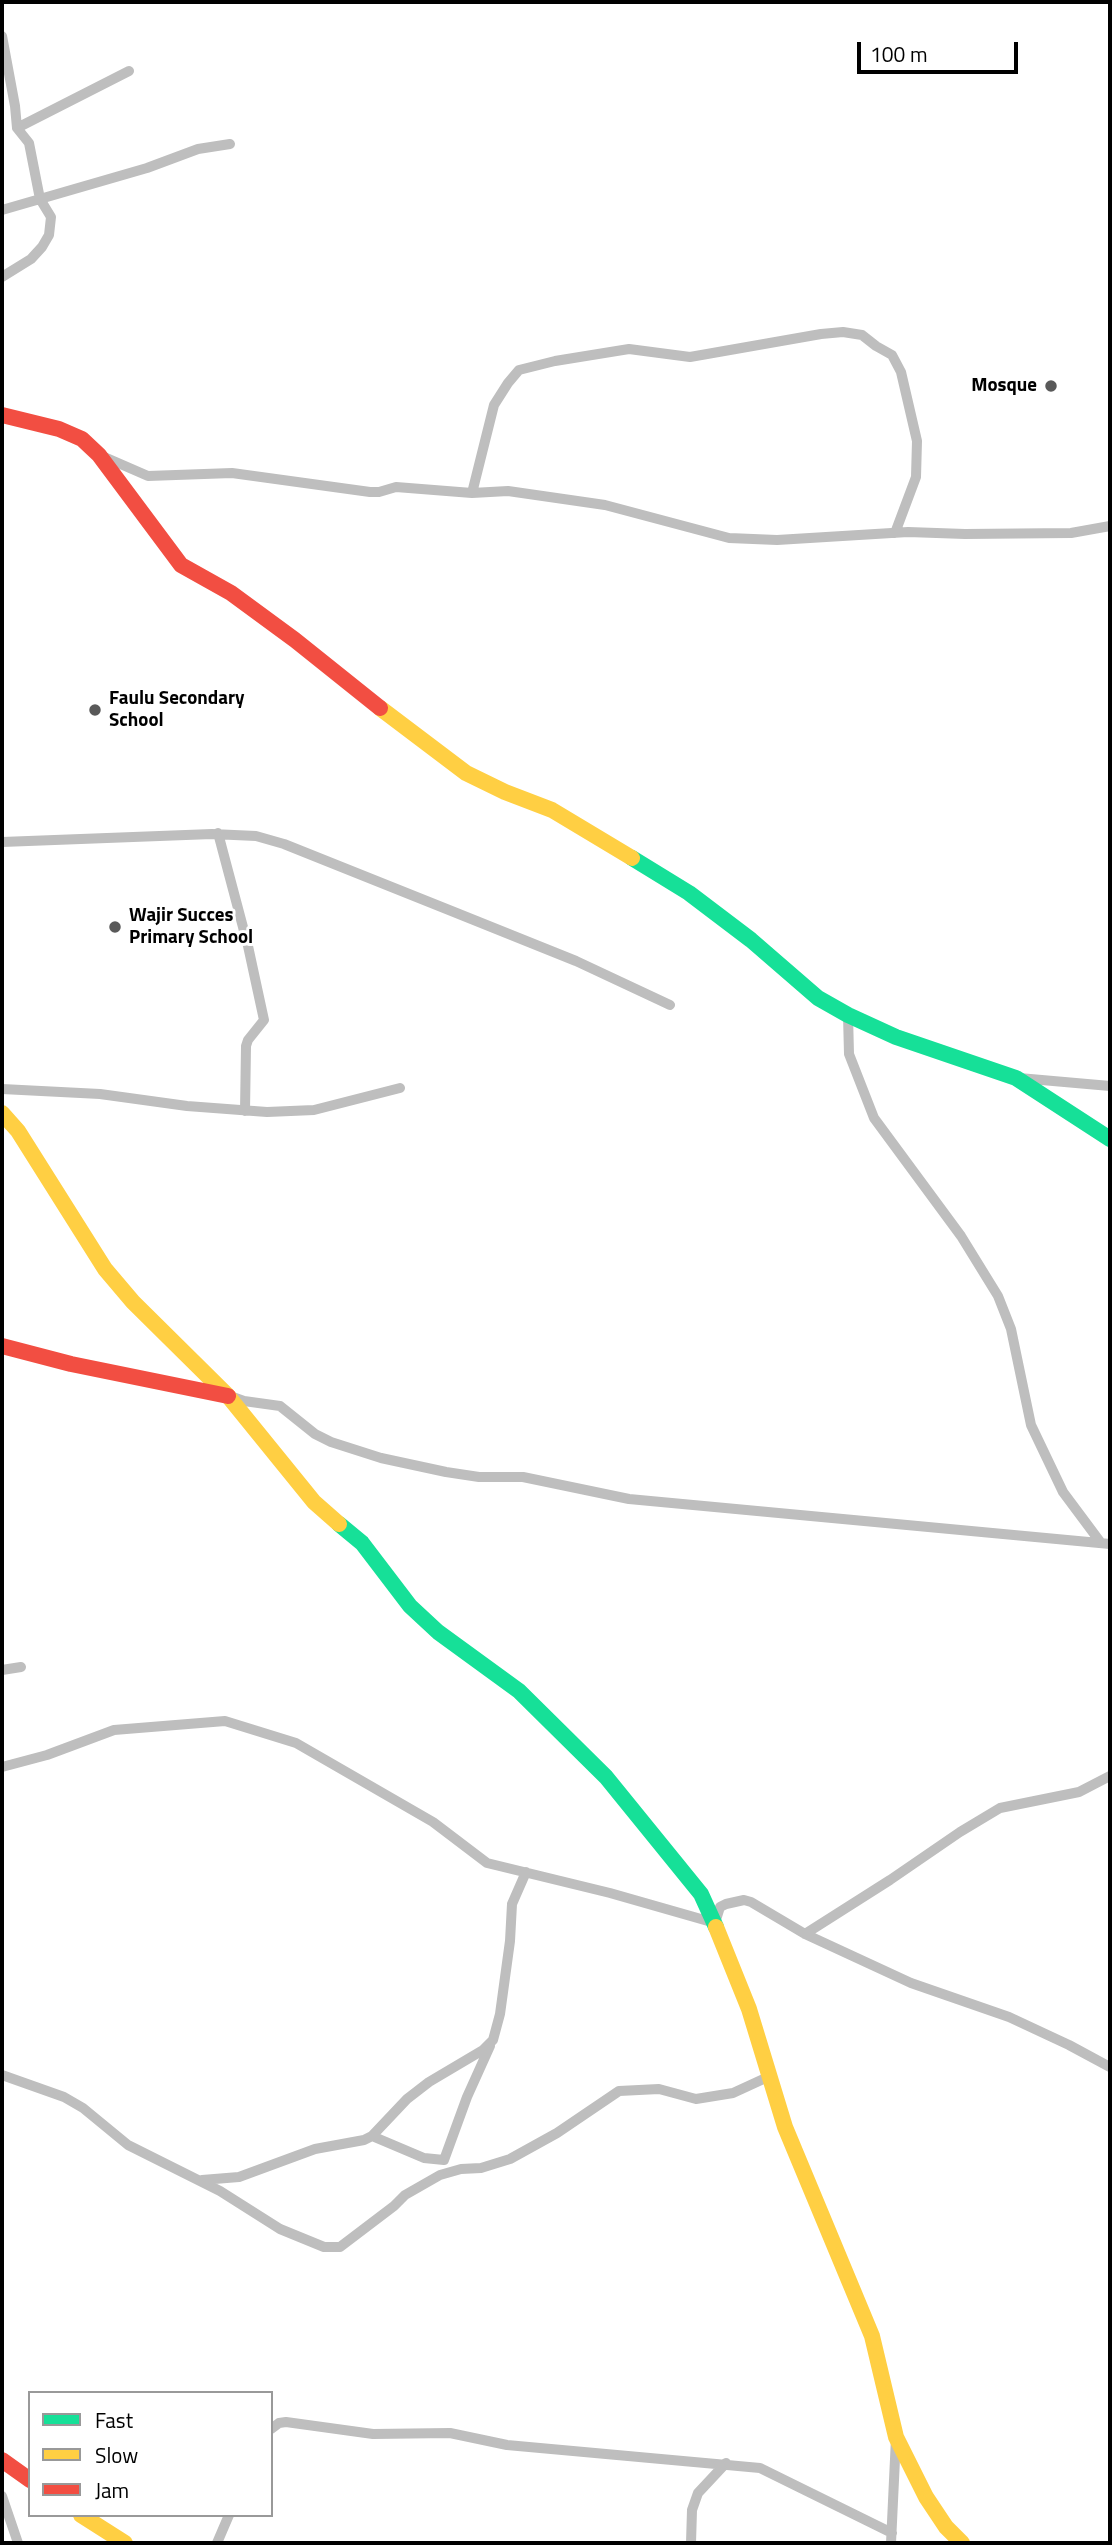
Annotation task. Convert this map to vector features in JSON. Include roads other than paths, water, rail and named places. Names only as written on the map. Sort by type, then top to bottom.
[{"type":"street","points":[[2,36],[17,128],[29,143],[40,199],[51,217],[49,235],[31,259],[2,277]]},
{"type":"street","points":[[17,128],[129,71]]},
{"type":"street","points":[[2,210],[148,168],[198,149],[230,144]]},
{"type":"street","points":[[471,493],[494,405],[519,370],[629,349],[690,357],[844,332],[862,335],[892,355],[901,372],[917,441],[916,477],[895,533]]},
{"type":"street","points":[[2,415],[59,429],[82,439],[99,455],[181,565],[231,593],[466,773],[552,810],[689,893],[751,940],[818,998],[895,1037],[1016,1078],[1110,1086]]},
{"type":"street","points":[[99,455],[148,476],[232,473],[370,492],[396,487],[471,493],[508,491],[605,505],[729,538],[777,540],[895,533],[1071,533],[1110,526]]},
{"type":"street","points":[[2,842],[218,834],[256,836],[284,844],[576,961],[670,1005]]},
{"type":"street","points":[[218,834],[264,1020],[246,1046],[245,1111]]},
{"type":"street","points":[[848,1015],[849,1054],[874,1118],[961,1236],[998,1296],[1012,1329],[1031,1425],[1063,1492],[1106,1543]]},
{"type":"street","points":[[1016,1078],[1110,1139]]},
{"type":"street","points":[[2,1089],[100,1094],[187,1107],[245,1111],[314,1110],[400,1088]]},
{"type":"street","points":[[2,1113],[18,1131],[105,1269],[133,1302],[228,1395],[314,1502],[362,1544],[410,1606],[438,1632],[519,1691],[606,1777],[701,1894],[749,2009],[785,2127],[872,2336],[896,2437],[926,2497],[946,2527],[962,2543]]},
{"type":"street","points":[[2,1346],[71,1364],[228,1395],[244,1401],[280,1406],[315,1434],[331,1442],[381,1458],[446,1472],[479,1477],[523,1477],[629,1499],[1106,1543]]},
{"type":"street","points":[[2,1670],[21,1668]]},
{"type":"street","points":[[2,1767],[47,1755],[114,1730],[225,1721],[296,1743],[433,1822],[487,1863],[715,1923]]},
{"type":"street","points":[[805,1934],[1000,1808],[1079,1792],[1110,1776]]},
{"type":"street","points":[[444,2160],[467,2097],[493,2040],[500,2014],[512,1904],[526,1872]]},
{"type":"street","points":[[715,1923],[720,1907],[726,1903],[744,1900],[751,1902],[805,1934],[911,1983],[1039,2030],[1110,2067]]},
{"type":"street","points":[[199,2181],[239,2177],[315,2149],[372,2136],[407,2099],[429,2081],[483,2050],[493,2040]]},
{"type":"street","points":[[2,2075],[64,2097],[83,2108],[128,2145],[220,2191],[281,2229],[324,2247],[340,2247],[405,2195],[440,2175],[510,2160],[557,2133],[619,2091],[659,2089],[696,2099],[733,2093],[770,2076]]},
{"type":"street","points":[[372,2136],[424,2158],[444,2160],[461,2169]]},
{"type":"street","points":[[273,2428],[286,2422],[373,2434],[450,2433],[507,2445],[760,2468],[892,2538],[896,2437]]},
{"type":"street","points":[[2,2460],[28,2479]]},
{"type":"street","points":[[691,2543],[692,2510],[698,2493],[726,2463]]},
{"type":"street","points":[[2,2496],[18,2543]]},
{"type":"street","points":[[84,2517],[125,2543]]},
{"type":"street","points":[[217,2543],[228,2517]]},
{"type":"place","name":"Mosque","points":[[1051,386]]},
{"type":"place","name":"Faulu Secondary School","points":[[95,710]]},
{"type":"place","name":"Wajir Succes Primary School","points":[[115,927]]}]
